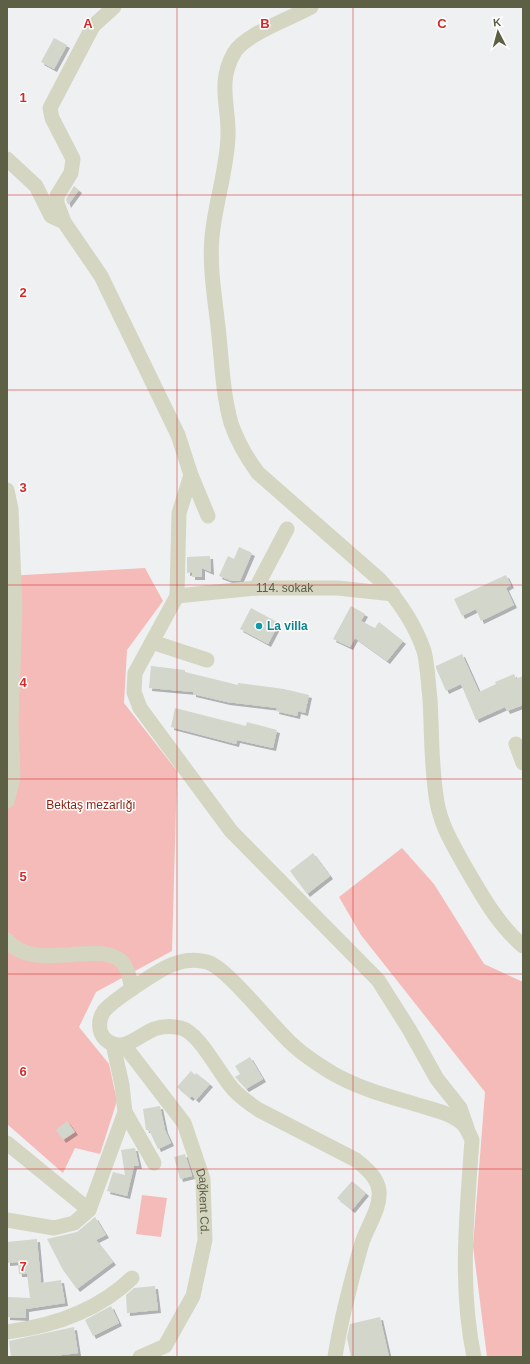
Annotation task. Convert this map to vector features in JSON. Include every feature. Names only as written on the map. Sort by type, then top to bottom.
[{"type":"street","points":[[114,7],[93,26],[50,108],[52,118],[73,159],[71,173],[57,196],[57,203],[64,222],[101,276],[178,435],[191,475],[208,516]]},
{"type":"street","points":[[311,7],[245,40],[235,51],[227,66],[224,80],[228,135],[221,182],[214,213],[212,270],[225,388],[231,423],[243,452],[258,473],[380,580],[393,594],[408,615],[418,635],[428,669],[435,788],[441,819],[449,841],[475,884],[504,926],[523,946]]},
{"type":"street","points":[[7,159],[36,186],[51,216],[64,222]]},
{"type":"street","points":[[191,475],[179,513],[177,596],[135,673],[134,692],[140,708],[231,830],[378,980],[409,1029],[437,1079],[460,1108],[472,1140],[465,1273],[468,1330],[474,1357]]},
{"type":"street","points":[[7,490],[12,509],[15,608],[10,758],[13,778],[7,802]]},
{"type":"street","points":[[256,588],[287,529]]},
{"type":"street","name":"114. sokak","points":[[177,596],[256,588],[338,588],[393,594]]},
{"type":"street","points":[[152,642],[207,660]]},
{"type":"street","points":[[516,744],[523,763]]},
{"type":"street","points":[[7,940],[21,951],[33,955],[101,954],[114,956],[122,962],[128,971],[132,989],[171,964],[195,960],[216,965],[293,1046],[333,1074],[357,1085],[452,1116],[468,1129]]},
{"type":"street","name":"Dağkent Cd.","points":[[132,989],[105,1009],[102,1015],[100,1029],[102,1036],[118,1044],[184,1123],[203,1179],[205,1240],[193,1296],[165,1346],[140,1357]]},
{"type":"street","points":[[154,1163],[125,1112],[118,1044],[162,1027],[174,1027],[191,1032],[232,1088],[244,1100],[259,1110],[348,1155],[365,1167],[372,1176],[379,1192],[378,1201],[359,1255],[340,1325],[335,1357]]},
{"type":"street","points":[[7,1220],[54,1228],[74,1223],[88,1210],[125,1112]]},
{"type":"street","points":[[7,1143],[88,1210]]},
{"type":"street","points":[[7,1332],[34,1329],[80,1313],[117,1293],[132,1278]]},
{"type":"green space","name":"Bektaş mezarlığı","points":[[145,568],[163,601],[127,650],[124,703],[177,771],[172,951],[96,992],[79,1027],[109,1064],[117,1101],[100,1154],[75,1148],[63,1173],[7,1124],[7,576]]},
{"type":"green space","points":[[402,848],[434,884],[484,964],[523,982],[523,1357],[487,1357],[473,1246],[485,1092],[361,935],[339,897]]},
{"type":"green space","points":[[142,1195],[167,1198],[161,1237],[136,1234]]},
{"type":"building","points":[[54,38],[67,45],[54,69],[41,62]]},
{"type":"building","points":[[74,186],[79,190],[68,205],[66,199]]},
{"type":"building","points":[[239,547],[252,553],[240,581],[232,581],[219,576],[228,556],[234,559]]},
{"type":"building","points":[[210,556],[211,572],[202,568],[202,577],[192,577],[192,572],[187,573],[187,557]]},
{"type":"building","points":[[506,575],[511,585],[506,588],[514,605],[481,621],[476,609],[462,616],[454,599]]},
{"type":"building","points":[[351,606],[365,614],[361,621],[375,628],[379,622],[403,641],[387,661],[355,638],[350,647],[333,639]]},
{"type":"building","name":"La villa","points":[[251,608],[279,623],[268,644],[240,629]]},
{"type":"building","points":[[462,654],[479,692],[496,684],[495,682],[514,674],[516,679],[523,676],[523,705],[507,711],[505,707],[476,720],[461,684],[446,691],[436,668],[436,666]]},
{"type":"building","points":[[151,666],[185,670],[185,672],[238,685],[238,683],[284,689],[309,695],[305,713],[298,711],[297,716],[276,711],[277,708],[227,702],[193,694],[193,692],[149,688]]},
{"type":"building","points":[[175,708],[246,726],[247,722],[277,730],[273,748],[237,740],[236,744],[171,727]]},
{"type":"building","points":[[313,853],[330,876],[307,894],[290,871]]},
{"type":"building","points":[[250,1057],[263,1079],[246,1089],[235,1077],[240,1074],[235,1066]]},
{"type":"building","points":[[191,1071],[210,1084],[196,1100],[192,1096],[190,1098],[177,1087]]},
{"type":"building","points":[[160,1106],[165,1130],[171,1143],[158,1149],[149,1130],[146,1130],[143,1109]]},
{"type":"building","points":[[67,1121],[75,1132],[63,1140],[56,1130]]},
{"type":"building","points":[[135,1148],[139,1166],[134,1166],[127,1196],[107,1191],[113,1172],[125,1175],[121,1150]]},
{"type":"building","points":[[185,1154],[192,1176],[180,1179],[174,1157]]},
{"type":"building","points":[[352,1181],[366,1193],[352,1210],[337,1198]]},
{"type":"building","points":[[95,1217],[106,1235],[96,1240],[113,1262],[77,1289],[63,1270],[47,1239],[77,1232]]},
{"type":"building","points":[[37,1239],[41,1283],[61,1280],[65,1303],[26,1309],[26,1318],[7,1317],[7,1297],[30,1298],[27,1274],[19,1274],[18,1262],[7,1263],[7,1242]]},
{"type":"building","points":[[155,1286],[158,1310],[127,1313],[126,1295],[134,1288]]},
{"type":"building","points":[[111,1306],[119,1323],[93,1336],[85,1320]]},
{"type":"building","points":[[380,1317],[389,1357],[351,1357],[347,1338],[350,1324]]},
{"type":"building","points":[[74,1327],[78,1353],[46,1357],[11,1357],[9,1341]]},
{"type":"place","name":"La villa","points":[[259,626]]}]
